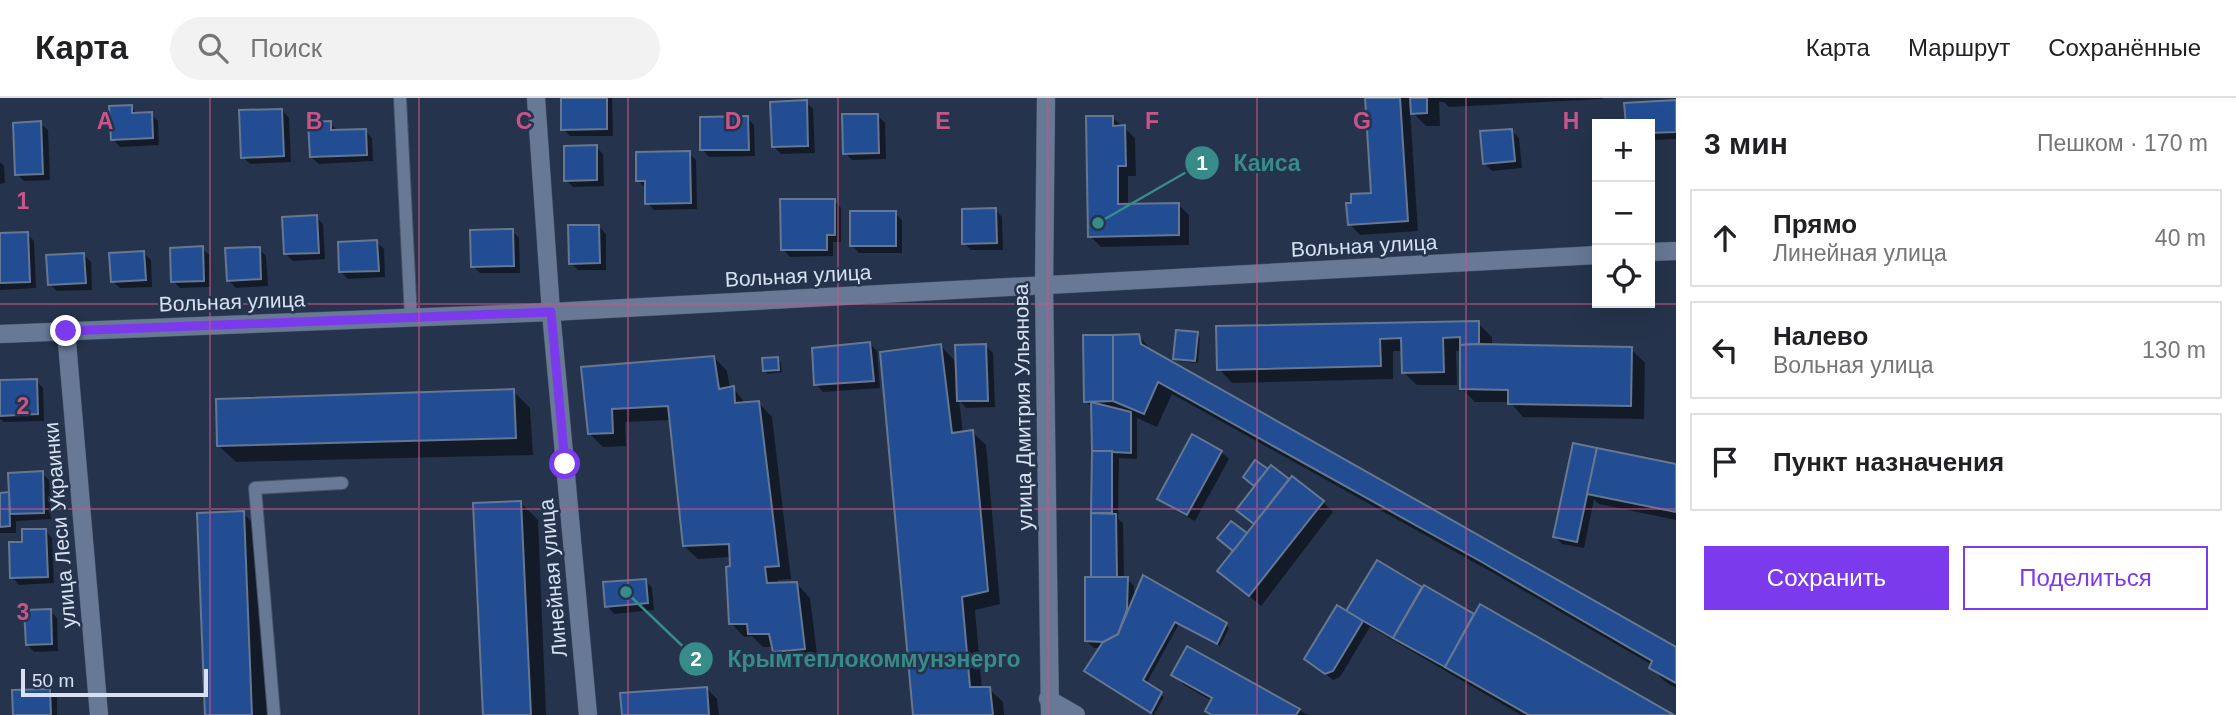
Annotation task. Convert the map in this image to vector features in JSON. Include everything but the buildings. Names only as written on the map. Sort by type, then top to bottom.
[{"type":"street","name":"Линейная улица","points":[[536,98],[551,312],[588,715]]},
{"type":"street","name":"улица Дмитрия Ульянова","points":[[1046,98],[1044,286],[1049,707]]},
{"type":"street","points":[[1655,252],[1676,251]]},
{"type":"street","name":"Вольная улица","points":[[0,334],[551,312],[1592,255]]},
{"type":"street","name":"улица Леси Украинки","points":[[66,331],[99,715]]},
{"type":"street","points":[[1049,707],[1076,715]]},
{"type":"lane","points":[[400,98],[411,318]]},
{"type":"lane","points":[[274,715],[255,488],[342,483]]},
{"type":"place","name":"Каиса","points":[[1098,223]]},
{"type":"place","name":"Крымтеплокоммунэнерго","points":[[626,592]]},
{"type":"route","points":[[66,331],[551,312],[565,464]]}]
